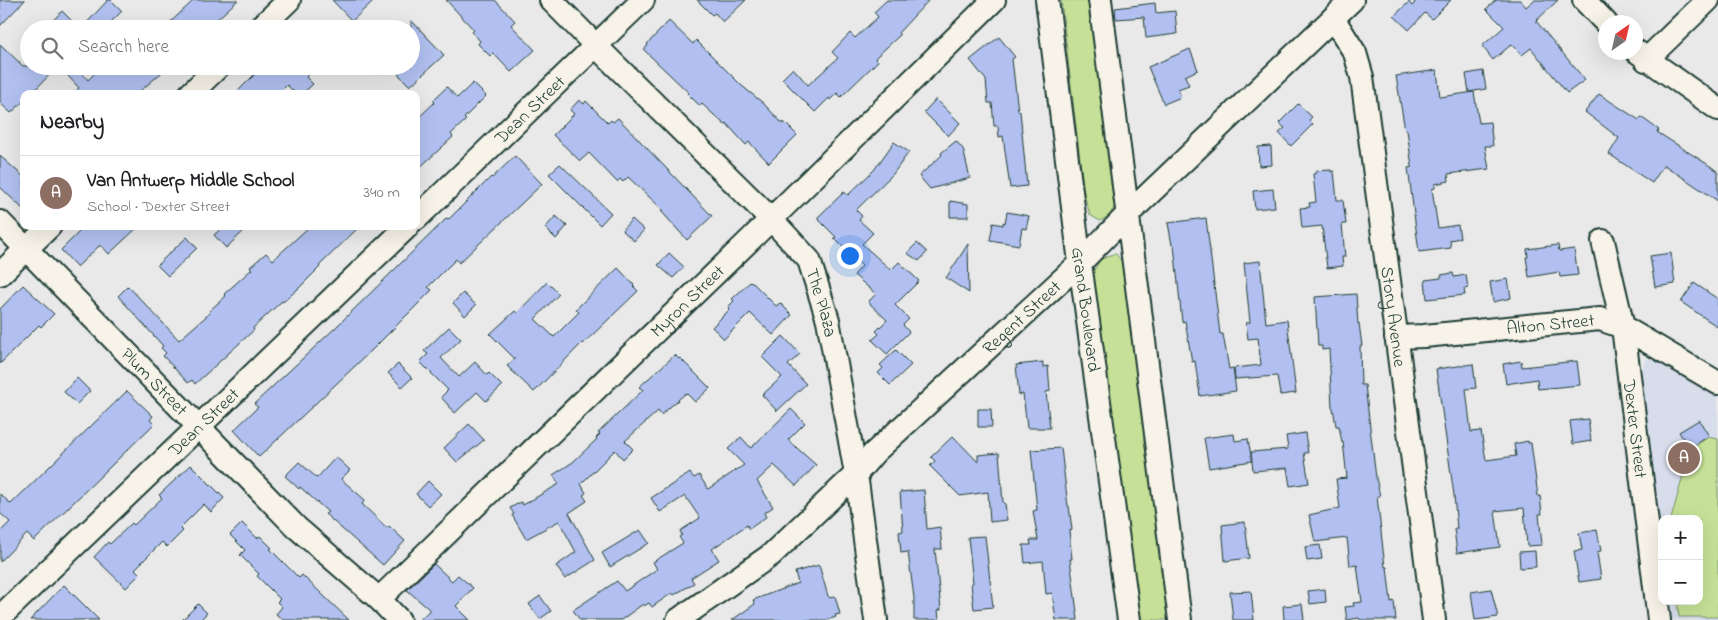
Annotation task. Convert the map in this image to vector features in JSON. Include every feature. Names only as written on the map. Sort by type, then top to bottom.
[{"type":"street","points":[[268,20],[289,0]]},
{"type":"street","name":"The Plaza","points":[[551,0],[771,219],[809,260],[828,320],[856,474],[876,620]]},
{"type":"street","name":"Dean Street","points":[[420,215],[643,0]]},
{"type":"street","name":"Myron Street","points":[[379,599],[994,0]]},
{"type":"street","name":"Grand Boulevard","points":[[1047,0],[1080,263],[1129,620]]},
{"type":"street","points":[[1100,0],[1180,620]]},
{"type":"street","name":"Regent Street","points":[[678,620],[771,555],[856,474],[874,453],[1080,263],[1127,215],[1352,0]]},
{"type":"street","points":[[1584,0],[1598,15]]},
{"type":"street","points":[[1643,53],[1708,0]]},
{"type":"street","name":"Story Avenue","points":[[1333,18],[1355,53],[1362,77],[1434,620]]},
{"type":"street","points":[[1643,56],[1718,109]]},
{"type":"street","points":[[194,90],[210,75]]},
{"type":"street","name":"Plum Street","points":[[0,222],[296,527],[379,599],[399,620]]},
{"type":"street","points":[[0,274],[46,230]]},
{"type":"street","name":"Dean Street","points":[[0,617],[404,230]]},
{"type":"street","name":"Dexter Street","points":[[1603,241],[1623,327],[1660,620]]},
{"type":"street","name":"Alton Street","points":[[1396,337],[1600,319],[1623,327],[1718,384]]},
{"type":"shaded area","points":[[1647,359],[1661,359],[1718,397],[1718,620],[1669,620],[1667,605],[1703,605],[1703,515],[1658,515],[1658,527],[1639,373]]},
{"type":"green space","points":[[1061,0],[1090,0],[1116,204],[1109,216],[1100,221],[1090,215],[1084,194]]},
{"type":"green space","points":[[1115,253],[1123,263],[1170,620],[1138,620],[1093,272],[1100,260]]},
{"type":"green space","points":[[1708,437],[1718,439],[1718,617],[1679,617],[1678,605],[1703,605],[1703,515],[1672,515],[1690,450]]},
{"type":"building","points":[[0,0],[25,0],[0,26]]},
{"type":"building","points":[[108,0],[111,0],[122,11],[113,20],[89,20]]},
{"type":"building","points":[[194,0],[238,0],[216,20],[173,20]]},
{"type":"building","points":[[332,0],[374,0],[353,20]]},
{"type":"building","points":[[446,0],[495,0],[515,21],[511,25],[535,50],[511,72],[493,53],[490,56],[478,44],[480,41],[472,32],[474,30]]},
{"type":"building","points":[[697,0],[746,0],[723,22],[715,13],[712,15]]},
{"type":"building","points":[[887,0],[929,0],[898,33],[900,35],[875,58],[878,61],[841,97],[837,93],[815,112],[782,79],[793,68],[808,85],[838,58],[832,52],[850,33],[855,38],[878,17],[874,12]]},
{"type":"building","points":[[1412,0],[1451,0],[1432,19],[1425,13],[1409,30],[1394,16],[1409,2],[1412,6],[1415,3]]},
{"type":"building","points":[[1496,0],[1520,0],[1526,7],[1534,0],[1558,0],[1536,21],[1585,80],[1567,93],[1531,48],[1522,55],[1512,44],[1493,60],[1482,46],[1504,27],[1486,9]]},
{"type":"building","points":[[1155,3],[1156,13],[1175,11],[1177,34],[1146,38],[1144,17],[1116,19],[1115,8]]},
{"type":"building","points":[[62,11],[71,20],[54,20]]},
{"type":"building","points":[[669,21],[693,44],[696,40],[742,86],[797,135],[769,163],[749,142],[746,145],[726,123],[725,125],[702,104],[700,106],[644,50],[647,44]]},
{"type":"building","points":[[420,30],[444,55],[410,86],[399,75],[420,75]]},
{"type":"building","points":[[999,37],[1015,57],[1012,59],[1018,111],[1020,111],[1027,186],[1010,188],[1003,136],[999,137],[998,126],[994,126],[992,103],[988,103],[986,80],[970,60]]},
{"type":"building","points":[[0,44],[20,63],[20,75],[49,75],[35,90],[20,90],[20,105],[11,113],[0,103]]},
{"type":"building","points":[[1190,49],[1198,70],[1185,76],[1189,85],[1178,89],[1181,97],[1164,104],[1148,67]]},
{"type":"building","points":[[1437,70],[1440,97],[1474,92],[1479,123],[1490,122],[1493,146],[1485,146],[1489,169],[1448,174],[1449,181],[1435,184],[1435,188],[1432,189],[1438,228],[1458,225],[1460,238],[1450,240],[1451,248],[1419,252],[1408,168],[1412,167],[1396,76]]},
{"type":"building","points":[[1483,71],[1486,89],[1469,92],[1466,74]]},
{"type":"building","points":[[67,75],[84,75],[88,80],[93,75],[159,75],[142,90],[77,90],[79,88]]},
{"type":"building","points":[[254,75],[308,75],[306,77],[313,84],[306,90],[292,90],[287,85],[282,90],[239,90]]},
{"type":"building","points":[[473,83],[486,96],[464,118],[466,120],[451,134],[453,137],[420,167],[420,116],[447,87],[457,98]]},
{"type":"building","points":[[1599,94],[1639,120],[1641,117],[1659,130],[1657,132],[1718,171],[1718,201],[1664,165],[1652,183],[1609,154],[1619,138],[1585,112]]},
{"type":"building","points":[[936,99],[960,123],[948,136],[924,112]]},
{"type":"building","points":[[579,100],[584,104],[586,101],[608,123],[618,118],[712,216],[687,240],[661,211],[663,210],[628,177],[623,182],[620,179],[617,182],[589,153],[580,161],[553,135],[574,114],[570,110]]},
{"type":"building","points":[[1298,104],[1312,117],[1309,120],[1313,124],[1291,146],[1279,133],[1285,128],[1279,123]]},
{"type":"building","points":[[956,141],[963,149],[970,178],[930,189],[919,176],[942,155],[941,153]]},
{"type":"building","points":[[894,142],[909,152],[893,174],[856,210],[862,216],[859,220],[873,233],[862,244],[891,270],[899,262],[919,281],[895,305],[909,319],[903,325],[909,332],[887,354],[872,340],[879,334],[876,331],[887,320],[868,302],[876,294],[854,275],[862,266],[817,218],[844,192],[848,195],[874,170]]},
{"type":"building","points":[[1271,146],[1272,165],[1259,166],[1258,147]]},
{"type":"building","points":[[0,156],[20,174],[20,206],[0,187]]},
{"type":"building","points":[[515,156],[542,184],[459,263],[456,259],[428,287],[432,290],[259,457],[234,430],[258,407],[254,404],[447,218],[449,219]]},
{"type":"building","points":[[560,164],[611,213],[600,225],[549,174]]},
{"type":"building","points":[[1331,170],[1331,172],[1334,171],[1337,200],[1343,200],[1346,224],[1342,224],[1345,257],[1342,257],[1343,266],[1327,268],[1322,226],[1302,228],[1300,208],[1310,207],[1309,203],[1316,202],[1313,174],[1316,171]]},
{"type":"building","points":[[1273,189],[1275,207],[1255,209],[1253,191]]},
{"type":"building","points":[[950,201],[968,204],[968,217],[950,217]]},
{"type":"building","points":[[1007,212],[1029,216],[1026,229],[1022,228],[1019,245],[990,240],[993,223],[1003,225]]},
{"type":"building","points":[[556,216],[567,226],[556,239],[545,228]]},
{"type":"building","points":[[1206,218],[1220,334],[1223,334],[1229,369],[1233,368],[1236,391],[1200,396],[1195,361],[1192,362],[1185,321],[1182,322],[1174,245],[1172,245],[1168,223]]},
{"type":"building","points":[[632,219],[644,230],[634,241],[622,230]]},
{"type":"building","points":[[81,230],[135,230],[109,254],[102,246],[99,246],[77,267],[61,250]]},
{"type":"building","points":[[220,230],[245,230],[226,248],[214,235]]},
{"type":"building","points":[[306,230],[356,230],[299,288],[282,301],[253,328],[254,330],[195,384],[192,380],[188,383],[163,356],[166,353],[161,348],[163,346],[118,296],[128,286],[179,340],[210,313],[209,311],[226,296],[224,294],[252,269],[250,267],[266,253],[273,260]]},
{"type":"building","points":[[187,237],[197,248],[168,276],[157,265]]},
{"type":"building","points":[[917,243],[927,252],[919,261],[907,253]]},
{"type":"building","points":[[968,244],[969,293],[946,278]]},
{"type":"building","points":[[1558,245],[1559,251],[1574,249],[1578,275],[1560,277],[1559,272],[1529,277],[1526,257],[1528,257],[1527,249]]},
{"type":"building","points":[[669,253],[684,267],[673,278],[658,265]]},
{"type":"building","points":[[1671,253],[1675,284],[1655,287],[1650,256]]},
{"type":"building","points":[[1260,261],[1266,323],[1287,320],[1296,393],[1280,395],[1277,376],[1235,379],[1234,368],[1261,365],[1258,338],[1248,339],[1246,323],[1250,322],[1244,263]]},
{"type":"building","points":[[618,268],[638,291],[582,343],[534,392],[507,366],[515,359],[490,334],[515,311],[517,313],[547,282],[559,294],[535,319],[554,337],[579,312],[576,309]]},
{"type":"building","points":[[1453,273],[1454,277],[1466,275],[1468,288],[1464,289],[1465,295],[1427,299],[1425,280],[1441,278],[1441,275]]},
{"type":"building","points":[[1508,279],[1511,298],[1493,302],[1490,282]]},
{"type":"building","points":[[751,281],[776,306],[780,303],[792,315],[773,335],[750,313],[724,339],[712,327],[730,309],[728,307],[734,301],[732,299]]},
{"type":"building","points":[[1694,283],[1718,299],[1718,327],[1681,302]]},
{"type":"building","points":[[23,285],[54,314],[41,327],[39,325],[0,364],[0,309]]},
{"type":"building","points":[[463,293],[476,305],[465,316],[453,303]]},
{"type":"building","points":[[1356,294],[1362,346],[1360,346],[1361,385],[1365,385],[1376,478],[1380,496],[1377,496],[1385,567],[1387,567],[1391,602],[1394,601],[1396,620],[1360,620],[1359,618],[1347,620],[1345,607],[1354,606],[1353,603],[1362,602],[1357,565],[1350,566],[1347,538],[1315,542],[1309,515],[1340,508],[1336,479],[1347,478],[1343,442],[1339,426],[1336,426],[1332,408],[1329,349],[1322,350],[1322,346],[1318,346],[1315,297]]},
{"type":"building","points":[[449,327],[461,339],[441,358],[459,377],[475,362],[487,375],[489,373],[502,386],[486,401],[477,392],[455,413],[441,397],[448,390],[420,362],[428,354],[424,351]]},
{"type":"building","points":[[783,336],[800,354],[788,365],[806,384],[777,411],[762,395],[782,377],[762,357]]},
{"type":"building","points":[[896,350],[911,365],[890,385],[878,373],[883,368],[880,365]]},
{"type":"building","points":[[675,355],[710,388],[695,402],[686,393],[661,415],[658,411],[625,441],[633,449],[623,459],[615,450],[581,484],[586,493],[583,495],[587,501],[569,513],[595,560],[565,579],[556,566],[576,552],[559,521],[526,539],[510,508],[521,502],[523,505],[559,484],[553,475],[573,462],[597,439],[600,434],[598,433],[643,390],[639,387]]},
{"type":"building","points":[[1521,361],[1522,367],[1577,361],[1580,385],[1538,389],[1537,379],[1506,384],[1503,364]]},
{"type":"building","points":[[1043,362],[1043,367],[1048,366],[1050,391],[1046,392],[1050,428],[1027,428],[1023,394],[1019,395],[1016,365]]},
{"type":"building","points":[[398,364],[412,378],[402,387],[388,373]]},
{"type":"building","points":[[1473,364],[1476,388],[1466,389],[1471,432],[1481,431],[1486,460],[1516,456],[1514,444],[1528,441],[1528,443],[1531,443],[1542,514],[1539,514],[1542,545],[1527,546],[1524,508],[1495,511],[1500,547],[1457,553],[1454,529],[1457,529],[1454,495],[1436,369]]},
{"type":"building","points":[[77,378],[90,391],[77,404],[64,392]]},
{"type":"building","points":[[127,391],[153,416],[150,420],[154,424],[34,541],[27,534],[0,562],[0,532],[10,522],[0,513],[0,494],[11,504]]},
{"type":"building","points":[[791,409],[805,423],[788,440],[816,465],[796,486],[774,465],[757,481],[773,507],[764,513],[766,517],[749,529],[747,525],[712,549],[719,560],[691,578],[694,583],[674,595],[672,593],[652,607],[649,603],[644,606],[643,604],[621,620],[580,620],[573,610],[617,581],[625,591],[657,569],[653,562],[683,543],[679,537],[682,535],[680,531],[700,518],[685,496],[660,512],[651,498],[690,473],[694,478],[699,475],[708,489],[744,465],[728,449],[741,437],[751,448]]},
{"type":"building","points":[[978,409],[991,409],[992,427],[978,427]]},
{"type":"building","points":[[1588,419],[1591,441],[1573,444],[1570,421]]},
{"type":"building","points":[[1699,420],[1709,436],[1689,448],[1679,432]]},
{"type":"building","points":[[469,424],[484,440],[457,462],[444,448]]},
{"type":"building","points":[[1305,433],[1308,453],[1304,453],[1309,483],[1290,486],[1287,468],[1253,471],[1251,452],[1288,449],[1286,436]]},
{"type":"building","points":[[1234,434],[1235,441],[1248,439],[1252,461],[1209,468],[1204,438]]},
{"type":"building","points":[[953,436],[978,462],[978,455],[999,453],[1003,503],[1005,503],[1007,520],[990,522],[988,492],[960,496],[930,466],[935,461],[931,457]]},
{"type":"building","points":[[1061,448],[1072,530],[1069,531],[1072,559],[1070,559],[1078,620],[1056,620],[1052,593],[1046,594],[1043,561],[1025,563],[1023,545],[1031,545],[1030,540],[1038,540],[1033,511],[1037,510],[1031,450]]},
{"type":"building","points":[[336,457],[350,470],[341,479],[365,500],[362,504],[387,528],[389,526],[405,541],[383,565],[325,514],[328,512],[285,476],[299,462],[317,478]]},
{"type":"building","points":[[191,465],[224,498],[211,512],[204,504],[180,528],[183,531],[167,547],[162,542],[135,569],[140,574],[126,588],[94,557],[108,542],[110,544],[132,523],[134,525],[162,498],[159,495]]},
{"type":"building","points":[[428,481],[441,494],[428,506],[416,494]]},
{"type":"building","points":[[924,490],[927,529],[940,527],[942,549],[935,549],[941,610],[938,610],[939,620],[914,620],[914,598],[908,552],[901,553],[899,532],[903,531],[900,492]]},
{"type":"building","points":[[1245,522],[1249,558],[1225,561],[1222,525]]},
{"type":"building","points":[[242,523],[257,538],[260,536],[272,548],[270,549],[299,578],[302,575],[349,620],[283,620],[276,614],[282,607],[277,602],[280,599],[257,576],[259,574],[240,555],[245,550],[230,535]]},
{"type":"building","points":[[640,530],[649,543],[610,567],[602,553]]},
{"type":"building","points":[[1597,530],[1601,551],[1597,552],[1601,579],[1579,582],[1574,551],[1582,550],[1579,533]]},
{"type":"building","points":[[985,536],[993,607],[974,609],[968,537]]},
{"type":"building","points":[[1320,545],[1322,559],[1307,561],[1305,547]]},
{"type":"building","points":[[1535,551],[1536,567],[1520,568],[1519,552]]},
{"type":"building","points":[[434,564],[452,581],[458,575],[473,588],[456,606],[470,620],[419,620],[430,610],[407,590]]},
{"type":"building","points":[[819,565],[828,596],[830,598],[835,596],[840,614],[835,615],[836,617],[827,620],[732,620],[755,604],[753,600],[798,583],[795,572]]},
{"type":"building","points":[[64,585],[99,620],[30,620]]},
{"type":"building","points":[[1325,589],[1326,602],[1310,604],[1308,591]]},
{"type":"building","points":[[1491,589],[1498,617],[1475,620],[1471,592]]},
{"type":"building","points":[[1251,591],[1254,620],[1233,620],[1230,592]]},
{"type":"building","points":[[540,596],[551,611],[540,619],[529,604]]},
{"type":"building","points":[[198,604],[207,613],[200,620],[182,620]]},
{"type":"building","points":[[1302,604],[1304,620],[1284,620],[1283,606]]},
{"type":"place","name":"Van Antwerp Middle School","points":[[1684,458]]}]
